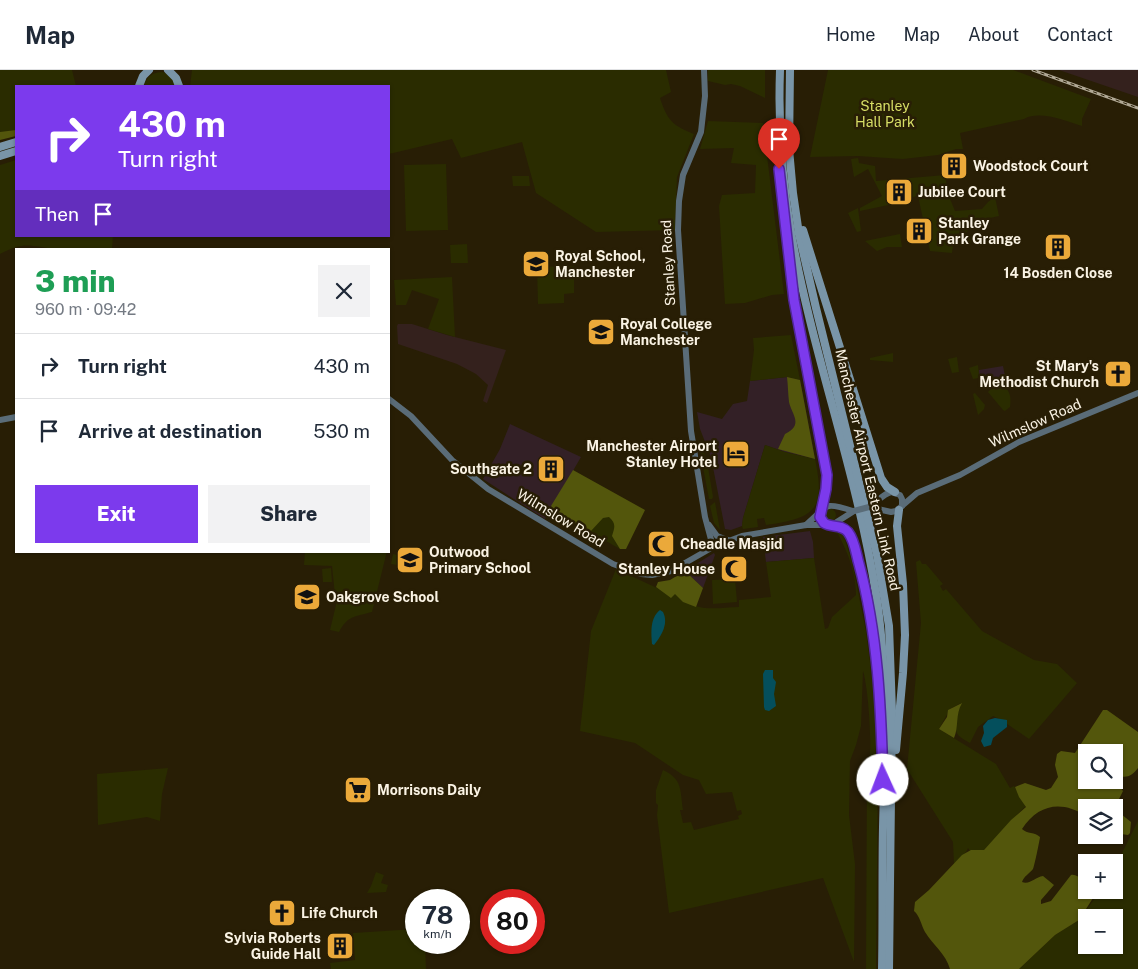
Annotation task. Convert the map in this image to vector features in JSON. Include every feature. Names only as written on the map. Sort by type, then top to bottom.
[{"type":"highway","points":[[139,85],[143,76],[150,70]]},
{"type":"highway","points":[[168,70],[175,75],[179,84]]},
{"type":"highway","points":[[179,84],[180,70]]},
{"type":"highway","name":"Manchester Airport Eastern Link Road","points":[[780,70],[779,130],[782,171],[796,262],[863,528],[876,594],[884,682],[882,969]]},
{"type":"highway","name":"Manchester Airport Eastern Link Road","points":[[790,70],[789,149],[793,193],[804,259],[873,537],[885,593],[889,626],[892,681],[889,969]]},
{"type":"highway","points":[[779,130],[780,181],[794,300],[827,475],[821,511]]},
{"type":"highway","points":[[0,147],[15,142]]},
{"type":"highway","points":[[789,149],[802,225],[813,264],[881,478],[887,487],[895,492]]},
{"type":"highway","points":[[0,156],[15,151]]},
{"type":"highway","points":[[891,789],[901,701],[904,645],[903,584],[897,522],[900,508]]},
{"type":"highway","points":[[834,523],[846,530],[853,543],[867,598],[876,656],[880,702],[884,798]]},
{"type":"main road","name":"Stanley Road","points":[[704,70],[705,96],[702,132],[683,175],[678,201],[678,230],[691,431],[705,517],[713,547]]},
{"type":"main road","name":"Wilmslow Road","points":[[900,508],[917,493],[960,475],[1019,442],[1138,393]]},
{"type":"main road","name":"Wilmslow Road","points":[[390,400],[412,416],[452,460],[477,481],[613,564],[641,574],[662,574],[677,568],[713,547],[742,536],[806,525],[834,523]]},
{"type":"main road","points":[[0,420],[15,417]]},
{"type":"main road","points":[[821,511],[821,520],[834,523],[853,511],[869,507],[889,492],[895,492],[901,497],[900,508],[894,512],[869,507]]},
{"type":"main road","name":"Wilmslow Road","points":[[895,492],[917,493]]},
{"type":"main road","points":[[884,496],[882,504],[887,511]]},
{"type":"main road","points":[[806,525],[827,506],[835,506],[853,511]]},
{"type":"main road","points":[[834,523],[840,513],[835,506]]},
{"type":"main road","points":[[705,517],[714,533],[728,540]]},
{"type":"shaded area","points":[[1059,70],[1138,70],[1138,97]]},
{"type":"shaded area","points":[[15,130],[15,136],[0,140],[0,132]]},
{"type":"shaded area","points":[[398,324],[412,324],[506,350],[487,403],[483,401],[488,385],[476,374],[457,364],[398,344]]},
{"type":"shaded area","points":[[1003,366],[1006,381],[980,384],[979,370]]},
{"type":"shaded area","name":"Manchester Airport Stanley Hotel","points":[[787,377],[800,380],[815,459],[765,445],[742,526],[731,530],[725,529],[711,457],[700,429],[697,412],[722,419],[733,404],[747,401],[750,381]]},
{"type":"shaded area","points":[[787,377],[800,380],[815,459],[778,449],[785,434],[791,431],[795,423],[789,402]]},
{"type":"shaded area","points":[[510,424],[581,457],[545,519],[483,479],[500,449]]},
{"type":"shaded area","points":[[573,470],[645,510],[626,549],[620,549],[612,536],[614,525],[609,517],[603,518],[590,532],[553,510],[551,506]]},
{"type":"shaded area","points":[[810,531],[814,558],[766,562],[763,537]]},
{"type":"shaded area","points":[[714,553],[715,555],[703,588],[685,571]]},
{"type":"shaded area","points":[[685,571],[703,588],[696,607],[683,602],[675,594],[671,598],[656,587],[658,582],[670,580]]},
{"type":"shaded area","points":[[962,703],[958,712],[954,738],[939,729],[947,717],[948,710]]},
{"type":"shaded area","points":[[1103,710],[1107,710],[1138,732],[1138,768],[1129,776],[1123,777],[1123,744],[1081,744]]},
{"type":"shaded area","points":[[1078,748],[1078,789],[1122,789],[1123,791],[1119,799],[1078,799],[1078,812],[1059,806],[1051,807],[1035,814],[1022,829],[1040,837],[1033,869],[1022,882],[1025,883],[1043,876],[1054,885],[1041,900],[1041,904],[1051,901],[1071,875],[1074,875],[1078,878],[1078,899],[1092,899],[1086,909],[1078,909],[1078,921],[1055,935],[1019,969],[950,969],[942,954],[928,937],[914,911],[915,902],[962,855],[971,850],[984,850],[1011,820],[1026,807],[1015,787],[1025,783],[1046,790],[1051,788],[1058,777],[1055,765],[1057,754],[1061,751],[1075,753]]},
{"type":"shaded area","points":[[1123,816],[1131,822],[1128,835],[1123,834]]},
{"type":"green space","points":[[0,70],[72,70],[76,85],[15,85],[15,133],[0,138]]},
{"type":"green space","points":[[192,70],[666,70],[671,92],[660,98],[665,112],[676,125],[694,134],[677,177],[675,230],[596,232],[536,193],[522,142],[461,158],[452,139],[390,154],[390,85],[190,85]]},
{"type":"green space","points":[[708,70],[765,70],[765,98],[740,86],[708,81]]},
{"type":"green space","name":"Stanley Hall Park","points":[[828,70],[1013,70],[1091,99],[1082,119],[1082,126],[1053,117],[1037,116],[960,133],[963,149],[956,149],[938,155],[903,159],[858,156],[810,157]]},
{"type":"green space","points":[[162,72],[167,74],[176,85],[144,85],[146,80],[156,73]]},
{"type":"green space","points":[[708,121],[763,123],[784,294],[772,295],[745,303],[725,304],[719,206],[722,195],[755,193],[756,165],[731,163],[734,148],[700,149]]},
{"type":"green space","points":[[858,158],[859,163],[875,166],[876,181],[945,175],[948,194],[955,211],[982,209],[995,197],[999,216],[976,221],[965,234],[977,242],[953,245],[952,253],[930,251],[918,196],[907,198],[903,182],[890,185],[893,204],[860,211],[860,208],[882,196],[868,169],[854,177],[851,159]]},
{"type":"green space","points":[[15,160],[15,237],[113,237],[112,248],[23,246],[0,254],[0,165]]},
{"type":"green space","points":[[446,164],[448,230],[406,231],[404,165]]},
{"type":"green space","points":[[512,176],[529,176],[530,186],[513,186]]},
{"type":"green space","points":[[858,208],[861,231],[857,232],[848,213]]},
{"type":"green space","points":[[900,234],[902,247],[887,247],[877,251],[865,241]]},
{"type":"green space","points":[[467,244],[468,263],[451,263],[450,245]]},
{"type":"green space","points":[[574,266],[574,293],[564,294],[564,303],[538,304],[537,267]]},
{"type":"green space","points":[[452,277],[455,337],[428,329],[439,299],[412,290],[406,305],[396,305],[394,280]]},
{"type":"green space","points":[[791,335],[800,380],[787,377],[750,381],[754,350],[753,338]]},
{"type":"green space","points":[[893,353],[893,362],[870,360],[870,358]]},
{"type":"green space","points":[[957,357],[959,372],[952,373],[948,359]]},
{"type":"green space","points":[[978,365],[979,376],[973,379],[969,368]]},
{"type":"green space","points":[[1003,387],[1008,390],[1010,398],[1010,407],[1005,411],[988,392],[992,388]]},
{"type":"green space","points":[[975,393],[985,405],[978,415],[973,394]]},
{"type":"green space","points":[[698,440],[707,461],[712,499],[709,499]]},
{"type":"green space","points":[[765,445],[815,459],[819,490],[817,500],[813,508],[796,519],[766,525],[764,518],[757,519],[758,527],[743,529],[743,518]]},
{"type":"green space","points":[[715,502],[720,530],[714,523],[710,506]]},
{"type":"green space","points":[[828,509],[832,509],[836,515],[832,521],[828,521],[824,517],[824,513]]},
{"type":"green space","points":[[602,510],[630,527],[620,549],[590,532]]},
{"type":"green space","points":[[834,531],[839,531],[844,536],[852,562],[866,631],[876,710],[878,768],[876,969],[866,969],[867,769],[870,736],[863,671],[861,726],[850,761],[849,815],[855,864],[854,962],[823,878],[669,913],[657,815],[658,805],[656,803],[656,790],[663,770],[674,777],[677,782],[683,810],[680,810],[683,823],[691,822],[694,830],[739,819],[738,816],[742,814],[741,810],[737,811],[732,792],[706,794],[699,780],[683,775],[635,743],[580,731],[591,631],[616,569],[657,588],[671,597],[675,593],[690,604],[705,608],[739,607],[739,600],[771,597],[766,562],[814,558],[825,629],[828,628],[832,617],[856,595],[851,563],[838,534]]},
{"type":"green space","points":[[305,553],[387,553],[372,612],[349,620],[342,626],[339,632],[330,630],[336,605],[332,566],[304,565]]},
{"type":"green space","points":[[393,554],[412,558],[410,567],[391,564]]},
{"type":"green space","points":[[920,560],[922,564],[926,564],[943,584],[940,586],[943,591],[946,589],[982,631],[1034,660],[1057,664],[1077,683],[1029,739],[993,716],[978,727],[970,743],[959,736],[956,729],[956,719],[961,703],[950,709],[939,729],[996,764],[1010,788],[1014,786],[1026,806],[975,858],[968,848],[954,864],[953,842],[907,769],[921,623],[916,562]]},
{"type":"green space","points":[[331,568],[332,582],[323,582],[322,569]]},
{"type":"green space","points":[[735,579],[737,602],[713,604],[712,580]]},
{"type":"green space","points":[[168,768],[162,794],[160,821],[147,817],[98,825],[97,774]]},
{"type":"green space","points":[[1138,821],[1138,969],[1019,969],[1055,935],[1078,921],[1078,954],[1123,954],[1123,909],[1087,909],[1094,899],[1123,899],[1122,854]]},
{"type":"green space","points":[[376,872],[384,875],[381,883],[388,885],[386,892],[367,893],[371,886]]},
{"type":"green space","points":[[405,930],[405,954],[425,954],[426,969],[331,969],[330,963],[355,960],[353,933]]},
{"type":"water","points":[[660,610],[665,616],[665,625],[662,634],[654,645],[652,644],[651,635],[652,626],[654,617]]},
{"type":"water","points":[[765,670],[773,670],[773,678],[776,682],[774,694],[776,706],[769,711],[765,710],[764,707],[763,674]]},
{"type":"water","points":[[995,718],[1007,720],[1007,727],[993,738],[991,745],[984,747],[981,741],[984,733],[983,726],[988,720]]},
{"type":"railway","points":[[1033,70],[1138,108]]},
{"type":"place","name":"Woodstock Court","points":[[954,166]]},
{"type":"place","name":"Jubilee Court","points":[[899,192]]},
{"type":"place","name":"Stanley Park Grange","points":[[919,231]]},
{"type":"place","name":"14 Bosden Close","points":[[1058,247]]},
{"type":"place","name":"Royal School, Manchester","points":[[536,264]]},
{"type":"place","name":"Royal College Manchester","points":[[601,332]]},
{"type":"place","name":"St Mary's Methodist Church","points":[[1118,374]]},
{"type":"place","name":"Manchester Airport Stanley Hotel","points":[[736,454]]},
{"type":"place","name":"Southgate 2","points":[[551,469]]},
{"type":"place","name":"Cheadle Masjid","points":[[661,544]]},
{"type":"place","name":"Outwood Primary School","points":[[410,560]]},
{"type":"place","name":"Stanley House","points":[[734,569]]},
{"type":"place","name":"Oakgrove School","points":[[307,597]]},
{"type":"place","name":"Morrisons Daily","points":[[358,790]]},
{"type":"place","name":"Life Church","points":[[282,913]]},
{"type":"place","name":"Sylvia Roberts Guide Hall","points":[[340,946]]},
{"type":"route","points":[[779,169],[794,300],[827,475],[820,517],[828,526],[842,527],[849,534],[862,575],[877,665],[883,780]]}]
